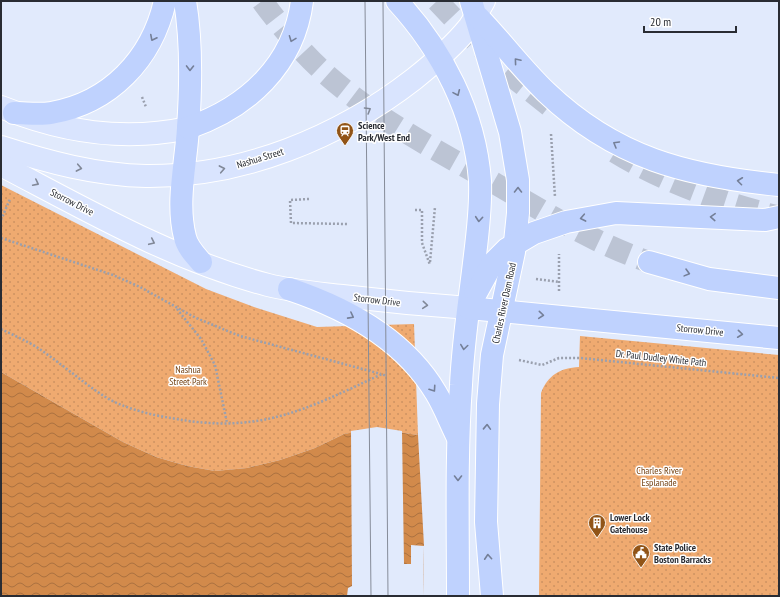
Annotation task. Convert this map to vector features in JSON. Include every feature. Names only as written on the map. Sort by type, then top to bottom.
[{"type":"highway","points":[[7,110],[49,113],[79,106],[107,92],[128,75],[149,44],[158,25],[165,1]]},
{"type":"highway","points":[[185,1],[191,37],[188,128],[181,210],[185,239],[201,262]]},
{"type":"highway","points":[[188,128],[223,114],[241,102],[269,77],[289,47],[302,1]]},
{"type":"highway","points":[[397,1],[421,30],[455,86],[467,118],[478,165],[480,214],[463,354],[458,439],[458,596]]},
{"type":"highway","points":[[458,1],[477,6],[546,92],[585,124],[622,147],[680,170],[721,178],[779,185]]},
{"type":"highway","name":"Charles River Dam Road","points":[[477,6],[516,159],[518,206],[515,243],[491,366],[486,428],[486,522],[492,596]]},
{"type":"highway","points":[[468,308],[492,264],[502,253],[515,243],[557,224],[616,213],[765,220],[779,217]]},
{"type":"highway","points":[[649,262],[709,279],[779,288]]},
{"type":"highway","points":[[289,289],[327,304],[350,316],[374,329],[399,348],[436,392],[458,439]]},
{"type":"highway","name":"Storrow Drive","points":[[468,308],[779,338]]},
{"type":"main road","name":"Nashua Street","points":[[1,147],[42,160],[88,170],[132,176],[184,175],[234,167],[272,156],[309,141],[379,103],[439,58],[469,26],[477,6]]},
{"type":"main road","points":[[7,110],[66,129],[96,134],[147,135],[188,128]]},
{"type":"main road","name":"Storrow Drive","points":[[1,165],[132,232],[201,262],[246,278],[289,289],[410,304],[468,308]]},
{"type":"path","points":[[552,134],[555,200]]},
{"type":"path","points":[[1,220],[10,199]]},
{"type":"path","points":[[309,199],[290,200],[291,223],[348,224]]},
{"type":"path","points":[[415,210],[422,210],[422,243],[430,265],[435,207]]},
{"type":"path","points":[[1,238],[27,245],[113,275],[140,287],[176,308],[218,328],[252,340],[390,377]]},
{"type":"path","points":[[559,296],[560,251]]},
{"type":"path","points":[[532,278],[559,282]]},
{"type":"path","points":[[176,308],[201,339],[215,365],[228,423]]},
{"type":"path","points":[[1,329],[38,348],[72,374],[109,399],[152,415],[196,423],[228,423],[268,420],[289,415],[382,374]]},
{"type":"path","name":"Dr. Paul Dudley White Path","points":[[542,364],[559,358],[580,358],[779,378]]},
{"type":"green space","name":"Nashua Street Park","points":[[1,185],[206,289],[257,308],[317,327],[414,324],[418,435],[377,429],[344,434],[315,448],[280,460],[247,468],[215,471],[187,466],[156,457],[123,442],[1,372]]},
{"type":"green space","name":"Charles River Esplanade","points":[[580,336],[779,355],[779,596],[539,596],[541,393],[547,381],[551,377],[560,371],[579,367]]},
{"type":"water","points":[[1,372],[123,442],[156,457],[187,466],[215,471],[247,468],[280,460],[315,448],[344,434],[360,431],[377,429],[418,435],[424,546],[423,596],[1,596]]},
{"type":"pier","points":[[377,427],[402,431],[404,564],[411,564],[411,545],[424,546],[423,596],[347,596],[348,588],[352,586],[351,431]]},
{"type":"tunnel","points":[[262,1],[310,59],[328,76],[367,107],[431,147],[571,227],[609,246],[649,262]]},
{"type":"tunnel","points":[[437,1],[499,66],[552,108]]},
{"type":"tunnel","points":[[615,152],[653,173],[713,198],[776,216]]},
{"type":"tram line","points":[[365,1],[371,596]]},
{"type":"tram line","points":[[383,1],[388,596]]},
{"type":"place","name":"Science Park/West End","points":[[345,146]]},
{"type":"place","name":"Lower Lock Gatehouse","points":[[597,538]]},
{"type":"place","name":"State Police Boston Barracks","points":[[641,568]]}]
